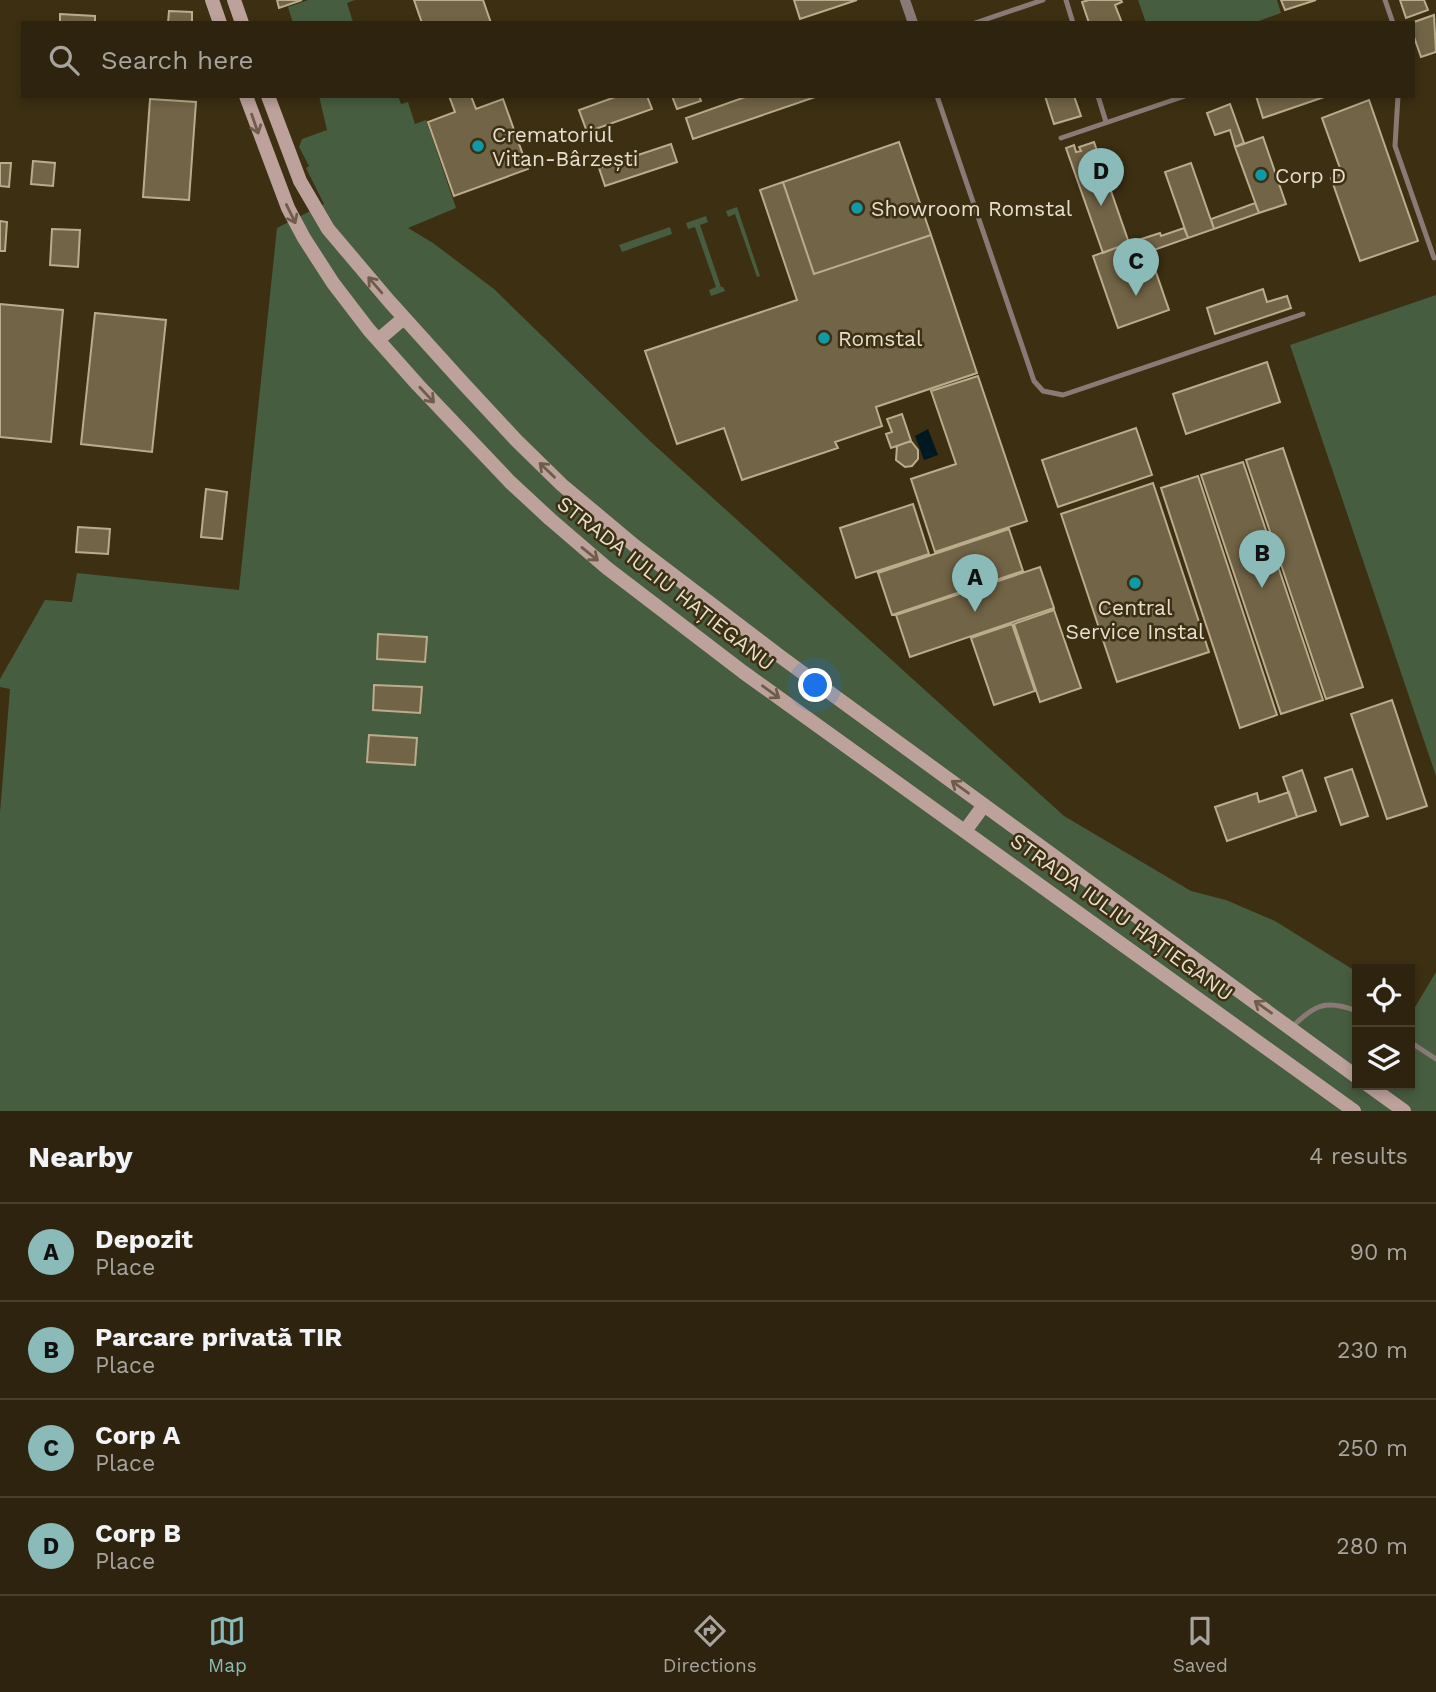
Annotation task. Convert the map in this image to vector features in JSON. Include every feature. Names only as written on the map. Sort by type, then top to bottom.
[{"type":"main road","points":[[212,0],[219,21]]},
{"type":"main road","points":[[234,0],[241,21]]},
{"type":"main road","name":"STRADA IULIU HAȚIEGANU","points":[[247,98],[275,178],[296,224],[333,283],[378,340],[510,482],[576,542],[743,672],[1354,1111]]},
{"type":"main road","name":"STRADA IULIU HAȚIEGANU","points":[[269,98],[300,181],[317,212],[355,262],[516,440],[601,518],[739,626],[1352,1073]]},
{"type":"main road","points":[[378,340],[404,318]]},
{"type":"main road","points":[[965,831],[984,805]]},
{"type":"main road","points":[[1375,1090],[1404,1111]]},
{"type":"street","points":[[905,0],[912,21]]},
{"type":"lane","points":[[981,21],[1043,0]]},
{"type":"lane","points":[[1066,0],[1072,21]]},
{"type":"lane","points":[[1385,0],[1392,21]]},
{"type":"lane","points":[[938,98],[1034,381],[1043,391],[1063,395],[1303,314]]},
{"type":"lane","points":[[1099,98],[1106,122]]},
{"type":"lane","points":[[1061,138],[1179,98]]},
{"type":"lane","points":[[1398,98],[1395,146],[1434,258]]},
{"type":"lane","points":[[1291,1028],[1312,1009],[1322,1005],[1333,1004],[1352,1010]]},
{"type":"lane","points":[[1415,1045],[1436,1059]]},
{"type":"green space","points":[[308,0],[355,0],[347,3],[353,21],[292,21],[288,7]]},
{"type":"green space","points":[[1138,0],[1277,0],[1281,13],[1259,21],[1145,21]]},
{"type":"green space","points":[[319,98],[399,98],[401,104],[408,102],[415,124],[426,120],[456,208],[408,228],[433,243],[494,289],[651,442],[1064,816],[1191,891],[1226,900],[1275,921],[1352,969],[1352,1090],[1415,1090],[1415,1007],[1436,972],[1436,1111],[0,1111],[0,813],[10,689],[0,687],[0,679],[45,600],[72,602],[77,573],[239,590],[277,228],[324,204],[306,168],[309,166],[299,147],[302,139],[327,130]]},
{"type":"green space","points":[[737,207],[760,276],[757,277],[735,214],[728,217],[726,211]]},
{"type":"green space","points":[[706,216],[708,222],[700,225],[721,287],[725,291],[711,296],[709,290],[716,287],[695,227],[688,229],[686,223]]},
{"type":"green space","points":[[670,227],[672,234],[622,252],[619,245]]},
{"type":"green space","points":[[1436,295],[1436,776],[1290,345]]},
{"type":"water","points":[[928,429],[938,455],[924,460],[915,436]]},
{"type":"building","points":[[277,0],[302,0],[279,8]]},
{"type":"building","points":[[414,0],[483,0],[490,21],[421,21]]},
{"type":"building","points":[[794,0],[857,0],[800,19]]},
{"type":"building","points":[[1121,0],[1122,2],[1115,5],[1121,21],[1088,21],[1082,2]]},
{"type":"building","points":[[1281,0],[1316,0],[1285,10]]},
{"type":"building","points":[[1400,0],[1424,0],[1428,10],[1406,18]]},
{"type":"building","points":[[169,11],[192,12],[192,21],[168,21]]},
{"type":"building","points":[[60,14],[95,16],[95,21],[60,21]]},
{"type":"building","points":[[1434,15],[1436,52],[1421,57],[1415,40],[1415,22]]},
{"type":"building","name":"Crematoriul Vitan-Bârzești","points":[[450,98],[472,98],[476,109],[503,99],[528,169],[454,196],[428,122],[455,112]]},
{"type":"building","points":[[612,98],[648,98],[652,109],[587,132],[579,110]]},
{"type":"building","points":[[673,98],[700,98],[701,101],[677,109]]},
{"type":"building","points":[[742,98],[812,98],[693,139],[686,118]]},
{"type":"building","points":[[1046,98],[1075,98],[1081,116],[1054,124]]},
{"type":"building","points":[[1257,98],[1321,98],[1263,118]]},
{"type":"building","points":[[150,99],[196,102],[189,200],[143,197]]},
{"type":"building","points":[[1369,100],[1418,241],[1360,261],[1331,178],[1342,174],[1322,118]]},
{"type":"building","points":[[1230,104],[1244,143],[1235,147],[1230,130],[1215,135],[1207,113]]},
{"type":"building","name":"Corp D","points":[[1263,137],[1286,204],[1259,213],[1235,147]]},
{"type":"building","name":"Showroom Romstal","points":[[899,142],[931,235],[814,274],[783,182]]},
{"type":"building","points":[[1094,142],[1129,243],[1103,253],[1066,148],[1074,145],[1076,152],[1081,151],[1079,147]]},
{"type":"building","points":[[671,144],[677,162],[605,186],[599,168]]},
{"type":"building","points":[[33,161],[55,163],[53,186],[31,184]]},
{"type":"building","points":[[0,163],[11,163],[9,187],[0,186]]},
{"type":"building","points":[[1191,163],[1214,229],[1188,238],[1165,172]]},
{"type":"building","name":"Romstal","points":[[783,182],[814,274],[931,235],[977,373],[876,407],[882,426],[835,442],[838,448],[742,480],[724,428],[677,444],[645,351],[797,300],[760,190]]},
{"type":"building","points":[[1255,203],[1259,213],[1214,229],[1211,219]]},
{"type":"building","points":[[0,221],[7,222],[5,251],[0,251]]},
{"type":"building","points":[[1184,228],[1188,238],[1134,257],[1129,243]]},
{"type":"building","points":[[52,229],[80,230],[78,267],[50,265]]},
{"type":"building","points":[[1129,243],[1134,257],[1149,252],[1169,310],[1118,328],[1093,256]]},
{"type":"building","points":[[1263,289],[1267,302],[1287,296],[1291,308],[1215,334],[1207,308]]},
{"type":"building","points":[[0,304],[63,310],[51,442],[0,437]]},
{"type":"building","points":[[95,313],[166,320],[152,452],[81,444]]},
{"type":"building","points":[[1267,362],[1280,402],[1186,434],[1173,394]]},
{"type":"building","points":[[978,376],[1027,521],[935,552],[911,479],[956,464],[931,391]]},
{"type":"building","points":[[902,414],[911,441],[891,448],[886,434],[892,432],[887,419]]},
{"type":"building","points":[[1136,428],[1152,475],[1058,507],[1042,460]]},
{"type":"building","points":[[911,441],[918,450],[918,459],[912,466],[905,467],[896,460],[897,446]]},
{"type":"building","points":[[1283,448],[1363,687],[1326,699],[1246,460]]},
{"type":"building","points":[[1243,462],[1323,700],[1281,714],[1201,475]]},
{"type":"building","points":[[1198,476],[1277,715],[1240,728],[1161,488]]},
{"type":"building","name":"Central Service Instal","points":[[1153,483],[1209,652],[1117,682],[1061,514]]},
{"type":"building","points":[[206,489],[227,492],[222,539],[201,537]]},
{"type":"building","points":[[913,504],[929,554],[856,578],[840,528]]},
{"type":"building","points":[[78,527],[110,529],[108,554],[76,552]]},
{"type":"building","points":[[1009,529],[1023,571],[892,615],[878,573]]},
{"type":"building","points":[[1040,567],[1054,608],[910,657],[896,615]]},
{"type":"building","points":[[1054,610],[1081,688],[1040,702],[1014,624]]},
{"type":"building","points":[[1012,624],[1035,691],[994,705],[971,638]]},
{"type":"building","points":[[378,634],[427,637],[425,662],[377,659]]},
{"type":"building","points":[[374,685],[422,687],[420,713],[373,710]]},
{"type":"building","points":[[1392,700],[1427,806],[1387,819],[1351,714]]},
{"type":"building","points":[[369,735],[417,738],[415,765],[367,762]]},
{"type":"building","points":[[1352,769],[1368,816],[1341,825],[1325,778]]},
{"type":"building","points":[[1302,770],[1316,811],[1297,817],[1283,777]]},
{"type":"building","points":[[1289,792],[1297,817],[1227,841],[1215,807],[1257,793],[1259,802]]},
{"type":"place","name":"Crematoriul Vitan-Bârzești","points":[[478,146]]},
{"type":"place","name":"Corp D","points":[[1261,175]]},
{"type":"place","name":"Corp B","points":[[1101,206]]},
{"type":"place","name":"Showroom Romstal","points":[[857,208]]},
{"type":"place","name":"Corp A","points":[[1136,296]]},
{"type":"place","name":"Romstal","points":[[824,338]]},
{"type":"place","name":"Central Service Instal","points":[[1135,583]]},
{"type":"place","name":"Parcare privată TIR","points":[[1262,588]]},
{"type":"place","name":"Depozit","points":[[975,612]]}]
